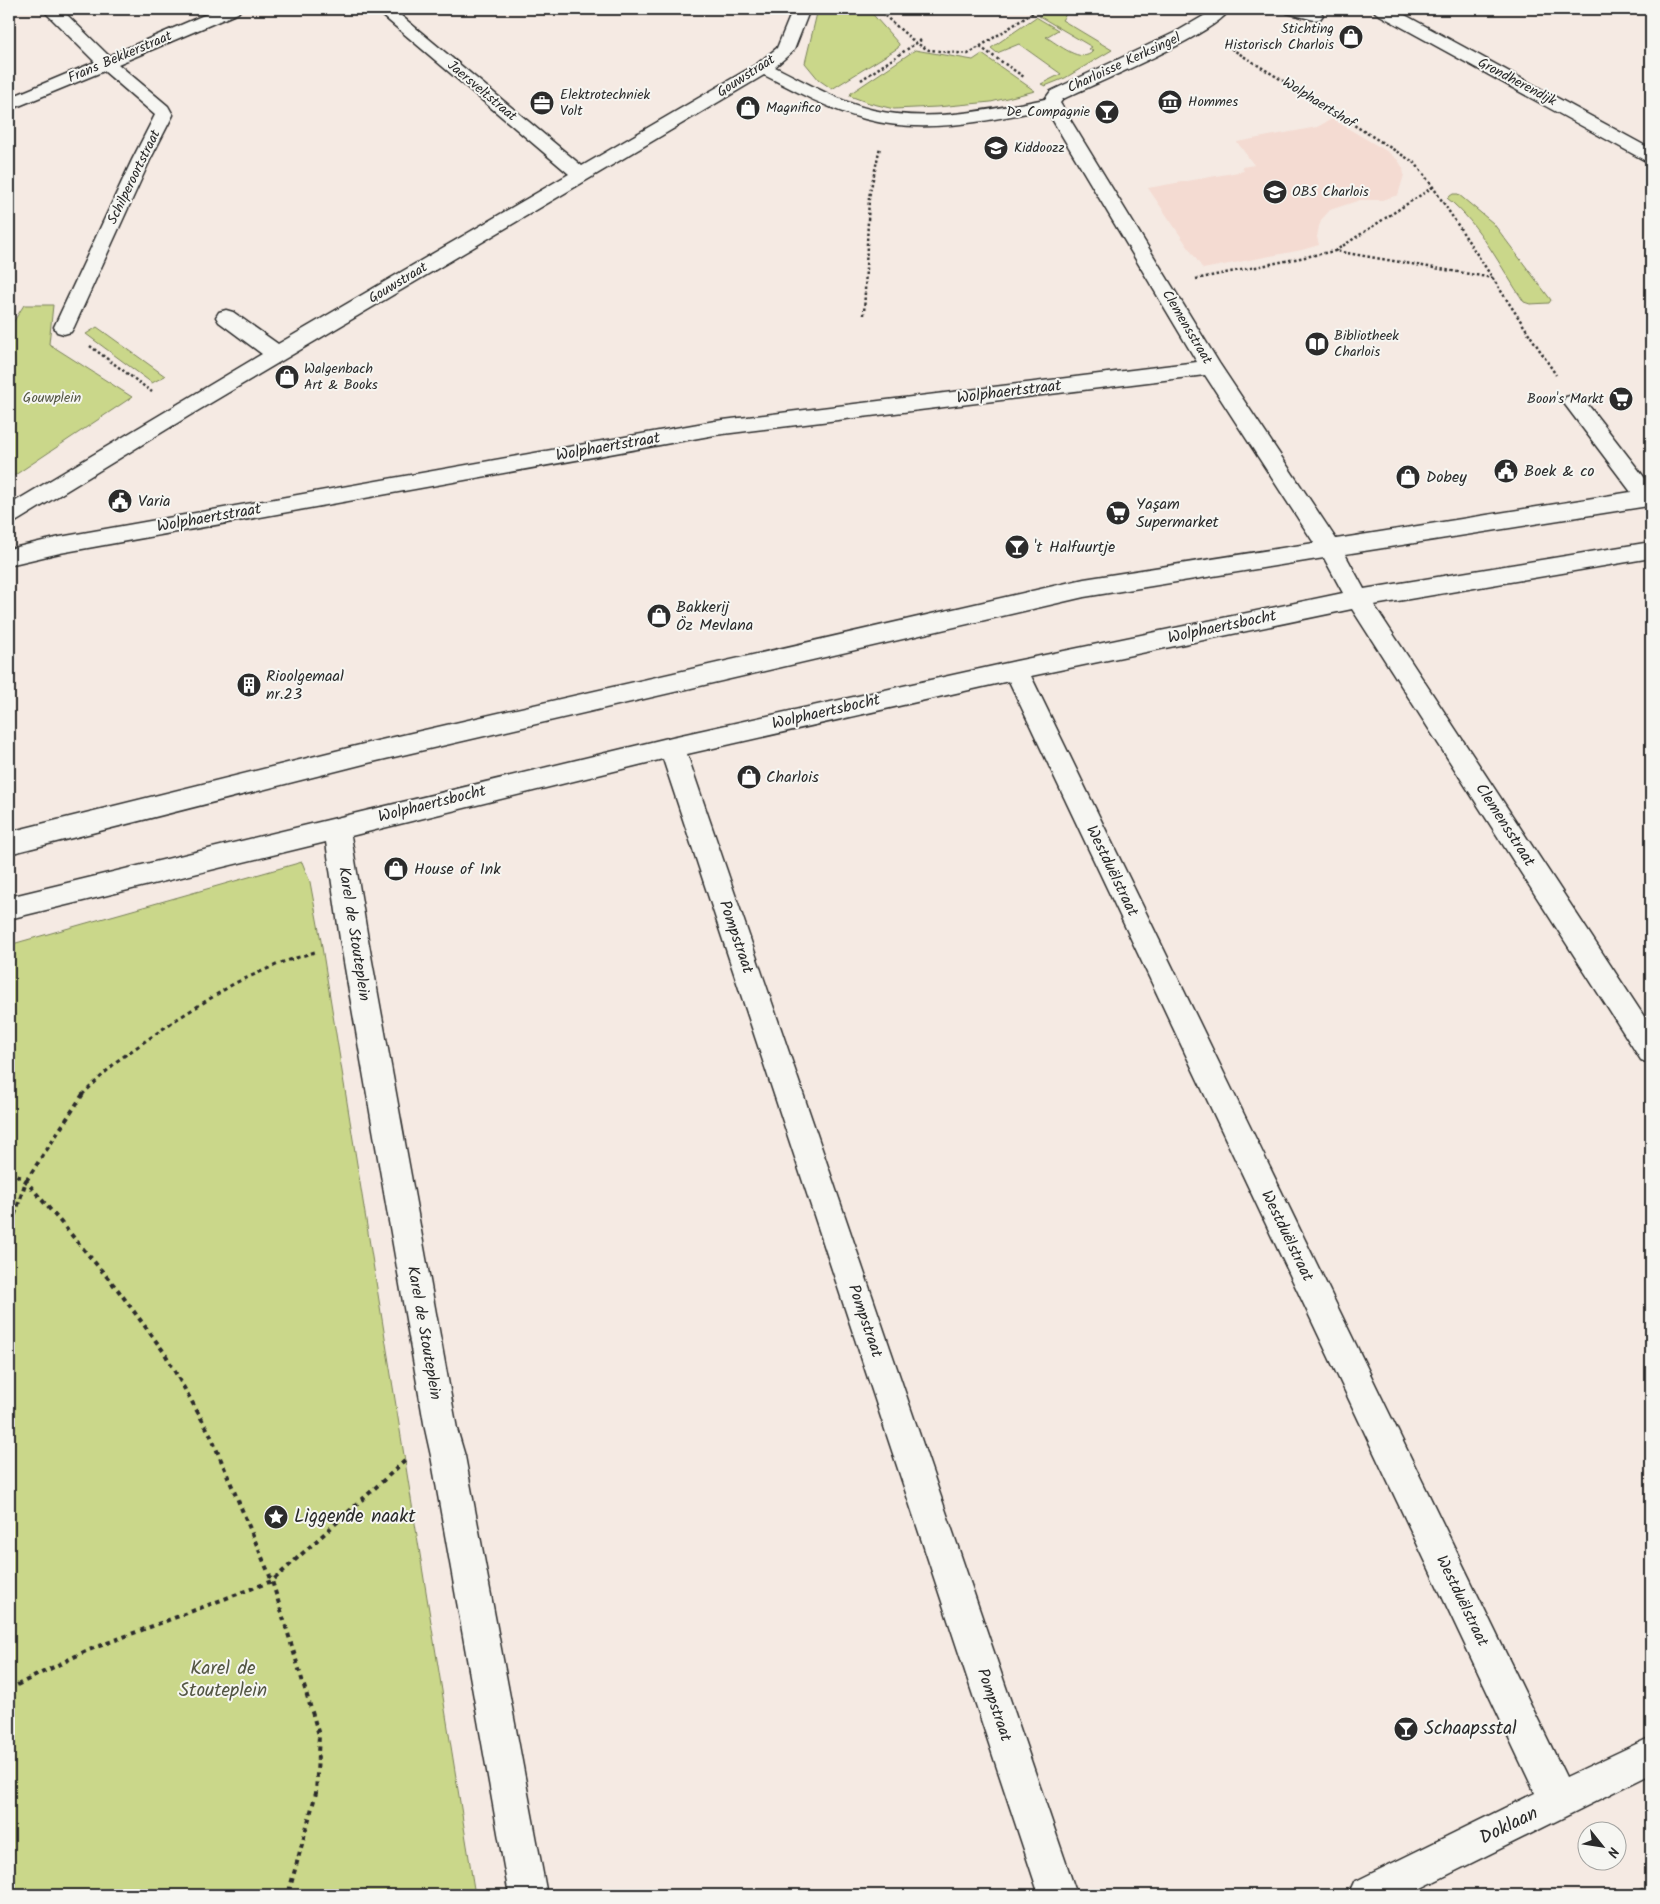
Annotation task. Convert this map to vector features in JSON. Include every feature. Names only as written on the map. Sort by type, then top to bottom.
[{"type":"street","name":"Schilperoortstraat","points":[[51,9],[106,64],[162,110],[164,115],[64,326]]},
{"type":"street","name":"Frans Bekkerstraat","points":[[9,105],[232,9]]},
{"type":"street","name":"Jaersveltstraat","points":[[383,9],[580,174]]},
{"type":"street","name":"Gouwstraat","points":[[9,515],[580,174],[763,68],[785,50],[801,9]]},
{"type":"street","name":"Charloisse Kerksingel","points":[[763,68],[846,108],[887,118],[915,120],[952,119],[990,115],[1054,99],[1197,27],[1213,18],[1222,9]]},
{"type":"street","points":[[1293,9],[1314,15]]},
{"type":"street","name":"Grondherendijk","points":[[1382,9],[1651,156]]},
{"type":"street","name":"Clemensstraat","points":[[1054,99],[1211,367],[1330,548],[1358,599],[1651,1051]]},
{"type":"street","points":[[226,316],[277,354]]},
{"type":"street","name":"Wolphaertstraat","points":[[9,557],[60,544],[715,428],[1211,367]]},
{"type":"street","points":[[9,843],[368,753],[1084,588],[1649,498],[1574,402]]},
{"type":"street","name":"Wolphaertsbocht","points":[[9,908],[672,747],[1016,670],[1358,599],[1651,550]]},
{"type":"street","name":"Westduëlstraat","points":[[1016,670],[1558,1802]]},
{"type":"street","name":"Pompstraat","points":[[672,747],[1058,1895]]},
{"type":"street","name":"Karel de Stouteplein","points":[[337,828],[354,940],[441,1429],[448,1456],[528,1895]]},
{"type":"street","name":"Doklaan","points":[[1367,1895],[1651,1755]]},
{"type":"path","points":[[877,9],[916,44],[930,50],[952,54],[968,54],[1039,9]]},
{"type":"path","name":"Wolphaertshof","points":[[1197,27],[1415,163],[1494,278],[1574,402]]},
{"type":"path","points":[[829,101],[921,40]]},
{"type":"path","points":[[980,47],[1054,99]]},
{"type":"path","points":[[864,314],[869,197],[887,118]]},
{"type":"path","points":[[1335,251],[1433,187]]},
{"type":"path","points":[[1162,286],[1335,251],[1494,278]]},
{"type":"path","points":[[64,326],[179,412]]},
{"type":"path","points":[[9,1232],[26,1182],[79,1098],[117,1061],[174,1021],[235,983],[283,962],[354,940]]},
{"type":"path","points":[[9,1170],[26,1182],[118,1290],[164,1352],[210,1434],[272,1581],[319,1735],[316,1793],[288,1895]]},
{"type":"path","points":[[9,1689],[86,1651],[272,1581],[441,1429]]},
{"type":"path","points":[[1631,1895],[1651,1886]]},
{"type":"shaded area","name":"OBS Charlois","points":[[1332,119],[1388,152],[1398,160],[1403,168],[1404,175],[1398,195],[1382,200],[1360,200],[1330,210],[1319,226],[1317,237],[1319,245],[1203,269],[1148,188],[1244,171],[1242,167],[1254,165],[1237,142],[1317,127]]},
{"type":"green space","points":[[818,9],[868,9],[899,44],[898,48],[832,89],[819,80],[805,63]]},
{"type":"green space","points":[[1049,9],[1070,9],[1062,20],[1112,50],[1065,78],[1045,86],[1041,84],[1061,74],[1019,44],[997,53],[991,48],[1036,17],[1058,30],[1046,37],[1063,48],[1076,55],[1083,56],[1093,51],[1089,49],[1092,47],[1039,16]]},
{"type":"green space","points":[[915,50],[973,60],[982,54],[1035,91],[991,102],[894,109],[850,96],[851,93]]},
{"type":"green space","points":[[1453,194],[1458,194],[1493,223],[1551,300],[1549,303],[1530,304],[1524,302],[1480,233],[1470,220],[1447,198]]},
{"type":"green space","name":"Gouwplein","points":[[24,305],[53,305],[49,344],[132,397],[9,479],[9,329]]},
{"type":"green space","points":[[97,327],[165,376],[152,383],[86,334]]},
{"type":"green space","name":"Karel de Stouteplein","points":[[302,862],[310,882],[321,941],[475,1895],[9,1895],[9,945]]},
{"type":"place","name":"Stichting Historisch Charlois","points":[[1351,37]]},
{"type":"place","name":"Hommes","points":[[1170,102]]},
{"type":"place","name":"Elektrotechniek Volt","points":[[542,103]]},
{"type":"place","name":"Magnifico","points":[[748,108]]},
{"type":"place","name":"De Compagnie","points":[[1107,112]]},
{"type":"place","name":"Kiddoozz","points":[[996,148]]},
{"type":"place","name":"OBS Charlois","points":[[1275,192]]},
{"type":"place","name":"Bibliotheek Charlois","points":[[1317,344]]},
{"type":"place","name":"Walgenbach Art & Books","points":[[287,377]]},
{"type":"place","name":"Boon's Markt","points":[[1621,399]]},
{"type":"place","name":"Boek & co","points":[[1506,471]]},
{"type":"place","name":"Dobey","points":[[1408,477]]},
{"type":"place","name":"Varia","points":[[120,501]]},
{"type":"place","name":"Yaşam Supermarket","points":[[1118,513]]},
{"type":"place","name":"'t Halfuurtje","points":[[1017,547]]},
{"type":"place","name":"Bakkerij Öz Mevlana","points":[[659,616]]},
{"type":"place","name":"Rioolgemaal nr.23","points":[[249,685]]},
{"type":"place","name":"Charlois","points":[[749,777]]},
{"type":"place","name":"House of Ink","points":[[396,869]]},
{"type":"place","name":"Liggende naakt","points":[[276,1517]]},
{"type":"place","name":"Schaapsstal","points":[[1406,1729]]}]
